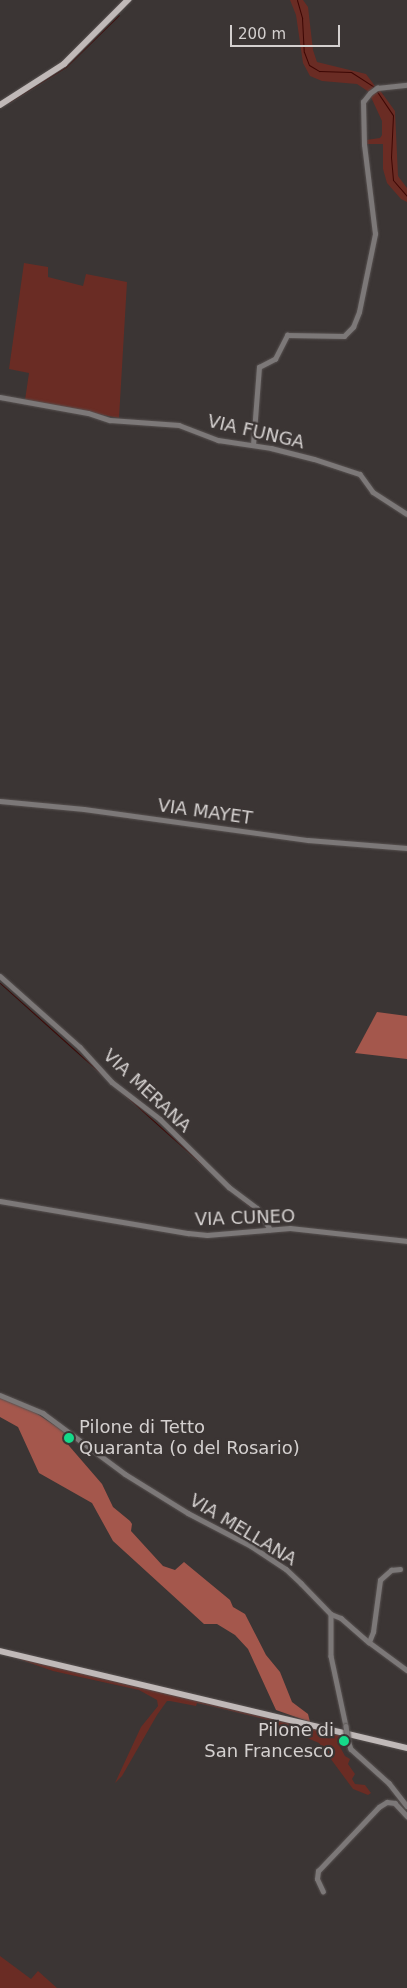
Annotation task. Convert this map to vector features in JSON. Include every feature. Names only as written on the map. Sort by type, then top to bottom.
[{"type":"main road","points":[[0,105],[64,64],[128,0]]},
{"type":"main road","points":[[0,1651],[407,1748]]},
{"type":"street","points":[[253,445],[259,367],[275,359],[287,335],[344,336],[351,331],[359,312],[374,234],[362,113],[363,102],[377,88],[407,85]]},
{"type":"street","name":"VIA FUNGA","points":[[0,397],[88,413],[110,420],[173,424],[208,438],[253,445],[314,459],[360,474],[373,492],[407,514]]},
{"type":"street","name":"VIA MAYET","points":[[0,801],[84,809],[308,840],[407,848]]},
{"type":"street","name":"VIA MERANA","points":[[0,976],[74,1042],[112,1082],[160,1119],[228,1186],[257,1208],[270,1229]]},
{"type":"street","name":"VIA CUNEO","points":[[0,1201],[198,1234],[290,1228],[407,1241]]},
{"type":"street","name":"VIA MELLANA","points":[[0,1395],[43,1413],[133,1479],[272,1560],[301,1583],[331,1614],[341,1618],[369,1642],[407,1670]]},
{"type":"street","points":[[369,1642],[380,1580],[391,1570],[400,1569]]},
{"type":"street","points":[[331,1614],[331,1656],[351,1749],[389,1783],[407,1806]]},
{"type":"street","points":[[323,1892],[317,1879],[318,1871],[379,1807],[387,1802],[395,1803],[407,1816]]},
{"type":"shaded area","points":[[290,0],[303,0],[308,7],[313,50],[317,62],[366,74],[375,86],[369,92],[357,84],[322,81],[310,76],[303,63],[296,15]]},
{"type":"shaded area","points":[[379,89],[395,111],[398,176],[407,188],[407,202],[401,199],[387,183],[383,169],[383,144],[365,144],[366,140],[380,138],[382,135],[382,121],[370,95]]},
{"type":"shaded area","points":[[24,263],[48,267],[48,277],[83,286],[86,274],[127,282],[119,418],[25,400],[29,373],[9,369]]},
{"type":"shaded area","points":[[377,1012],[407,1016],[407,1059],[355,1053]]},
{"type":"shaded area","points":[[0,1397],[27,1407],[66,1433],[64,1440],[102,1484],[113,1507],[130,1521],[132,1524],[131,1531],[163,1566],[175,1570],[184,1562],[230,1600],[233,1607],[245,1614],[266,1655],[280,1672],[292,1702],[308,1714],[310,1722],[276,1710],[248,1649],[235,1635],[217,1624],[204,1624],[113,1541],[92,1503],[39,1473],[18,1427],[0,1417]]},
{"type":"shaded area","points":[[13,1657],[325,1730],[328,1737],[333,1734],[345,1737],[339,1745],[345,1756],[350,1759],[348,1764],[355,1774],[352,1779],[355,1784],[365,1785],[371,1793],[368,1795],[353,1789],[319,1743],[305,1737],[298,1731],[272,1725],[268,1720],[211,1706],[197,1703],[196,1706],[170,1701],[167,1701],[157,1715],[122,1776],[115,1783],[141,1727],[158,1706],[157,1700],[139,1690],[53,1671]]},
{"type":"shaded area","points":[[0,1956],[31,1979],[38,1971],[57,1988],[0,1988]]},
{"type":"waterway","points":[[297,0],[302,18],[304,52],[309,65],[319,71],[351,72],[374,87]]},
{"type":"waterway","points":[[9,102],[66,67],[119,15]]},
{"type":"waterway","points":[[376,90],[393,115],[391,157],[393,180],[407,196]]},
{"type":"waterway","points":[[0,983],[203,1165]]},
{"type":"waterway","points":[[224,1185],[256,1211]]},
{"type":"place","name":"Pilone di Tetto Quaranta (o del Rosario)","points":[[69,1438]]},
{"type":"place","name":"Pilone di San Francesco","points":[[344,1741]]}]
